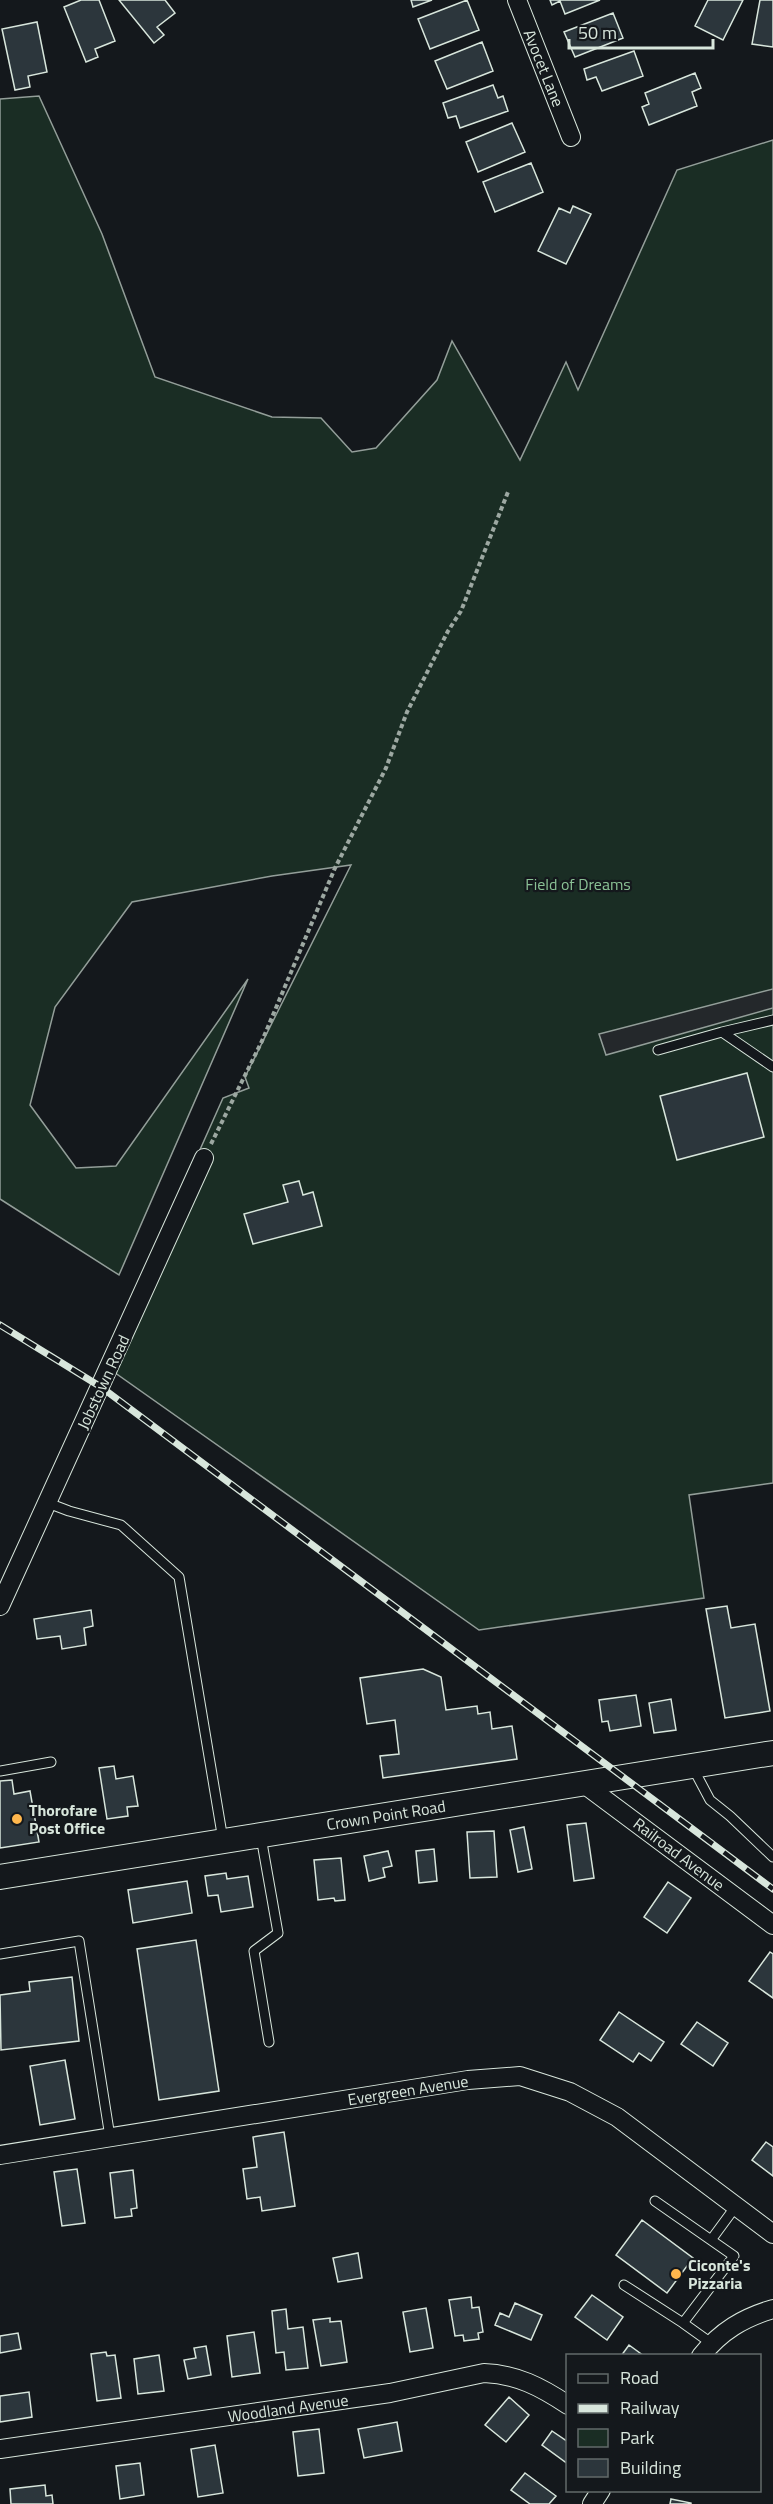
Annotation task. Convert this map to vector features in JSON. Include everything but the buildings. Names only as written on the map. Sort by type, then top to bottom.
[{"type":"main road","name":"Crown Point Road","points":[[0,1877],[773,1753]]},
{"type":"street","name":"Avocet Lane","points":[[517,0],[571,137]]},
{"type":"street","name":"Jobstown Road","points":[[0,1606],[204,1158]]},
{"type":"street","name":"Railroad Avenue","points":[[584,1784],[773,1925]]},
{"type":"street","name":"Evergreen Avenue","points":[[0,2155],[468,2080],[520,2076],[570,2092],[617,2117],[773,2234]]},
{"type":"street","points":[[706,2349],[729,2328],[749,2316],[773,2309]]},
{"type":"street","name":"Woodland Avenue","points":[[0,2449],[390,2393],[484,2373],[522,2379],[566,2404]]},
{"type":"lane","points":[[658,1050],[773,1020]]},
{"type":"lane","points":[[722,1032],[757,1053],[773,1067]]},
{"type":"lane","points":[[48,1503],[122,1525],[179,1577],[223,1840]]},
{"type":"lane","points":[[0,1771],[51,1762]]},
{"type":"lane","points":[[692,1766],[710,1800],[773,1857]]},
{"type":"lane","points":[[261,1834],[278,1933],[254,1951],[269,2043]]},
{"type":"lane","points":[[0,1954],[78,1941],[110,2137]]},
{"type":"lane","points":[[655,2201],[735,2256],[683,2323]]},
{"type":"lane","points":[[711,2240],[736,2206]]},
{"type":"lane","points":[[624,2285],[683,2323],[706,2349]]},
{"type":"path","points":[[204,1158],[262,1041],[335,868],[386,768],[407,712],[461,610],[508,492]]},
{"type":"green space","name":"Field of Dreams","points":[[39,96],[102,234],[155,377],[272,417],[321,418],[352,452],[376,448],[437,380],[452,341],[520,460],[566,362],[578,390],[677,170],[773,140],[773,1483],[689,1495],[704,1598],[479,1630],[104,1365],[223,1098],[249,1088],[245,1077],[351,865],[272,876],[132,902],[55,1007],[30,1105],[76,1168],[116,1166],[248,979],[119,1275],[0,1199],[0,99]]},
{"type":"shaded area","points":[[773,989],[773,1008],[606,1055],[599,1034]]},
{"type":"railway","points":[[0,1325],[101,1387],[773,1889]]},
{"type":"place","name":"Thorofare Post Office","points":[[17,1819]]},
{"type":"place","name":"Ciconte's Pizzaria","points":[[676,2274]]}]
